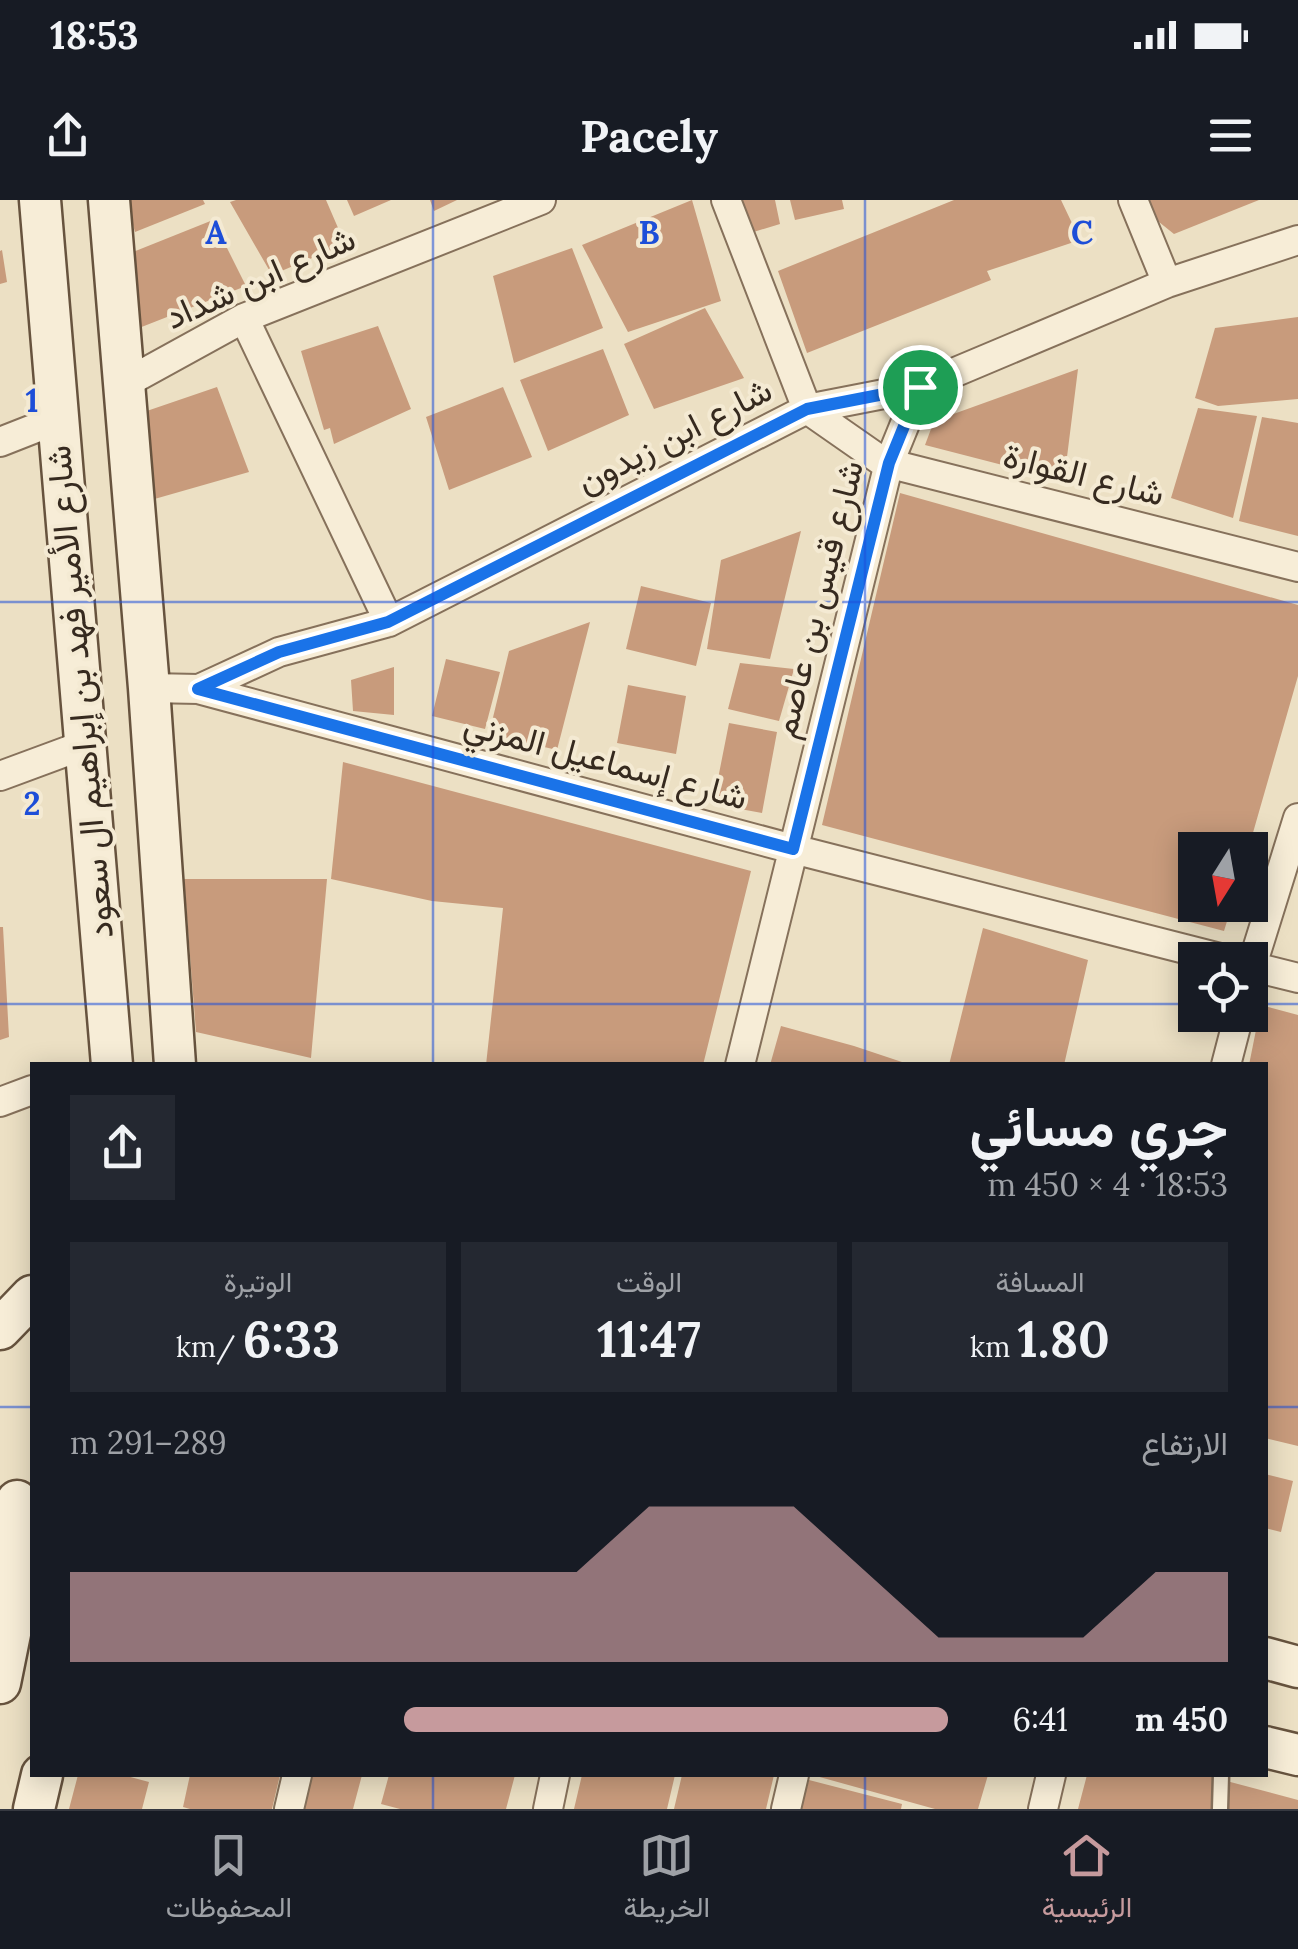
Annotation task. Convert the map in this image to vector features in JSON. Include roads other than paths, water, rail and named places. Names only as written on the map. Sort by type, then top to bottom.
[{"type":"main road","name":"شارع الأمير فهد بن إبراهيم ال سعود","points":[[40,200],[107,1062]]},
{"type":"main road","name":"شارع الأمير فهد بن إبراهيم ال سعود","points":[[110,200],[175,1062]]},
{"type":"main road","points":[[0,1329],[30,1298]]},
{"type":"main road","points":[[0,1683],[18,1594],[16,1498]]},
{"type":"main road","points":[[1268,1659],[1298,1667]]},
{"type":"main road","points":[[1268,1747],[1298,1754]]},
{"type":"main road","points":[[34,1809],[42,1777]]},
{"type":"street","name":"شارع ابن شداد","points":[[124,384],[244,318],[541,200]]},
{"type":"street","points":[[726,200],[807,409]]},
{"type":"street","points":[[1133,200],[1166,283]]},
{"type":"street","name":"شارع ابن زيدون","points":[[149,688],[198,689],[279,652],[388,622],[807,409],[920,387],[1166,283],[1298,240]]},
{"type":"street","points":[[244,318],[388,622]]},
{"type":"street","name":"شارع قيس بن عاصم","points":[[741,1062],[889,463],[920,387]]},
{"type":"street","name":"شارع القوارة","points":[[807,409],[889,463],[1298,567]]},
{"type":"street","points":[[0,442],[56,420]]},
{"type":"street","name":"شارع إسماعيل المزني","points":[[198,689],[1178,949]]},
{"type":"street","points":[[0,776],[84,745]]},
{"type":"street","points":[[1254,942],[1298,818]]},
{"type":"street","name":"شارع إسماعيل المزني","points":[[1268,971],[1298,978]]},
{"type":"street","points":[[1227,1062],[1235,1032]]},
{"type":"street","points":[[0,1102],[30,1091]]},
{"type":"street","points":[[289,1809],[297,1777]]},
{"type":"street","points":[[548,1809],[556,1777]]},
{"type":"street","points":[[786,1809],[794,1777]]},
{"type":"street","points":[[1044,1809],[1052,1777]]},
{"type":"lane","points":[[1220,1809],[1221,1777]]}]
